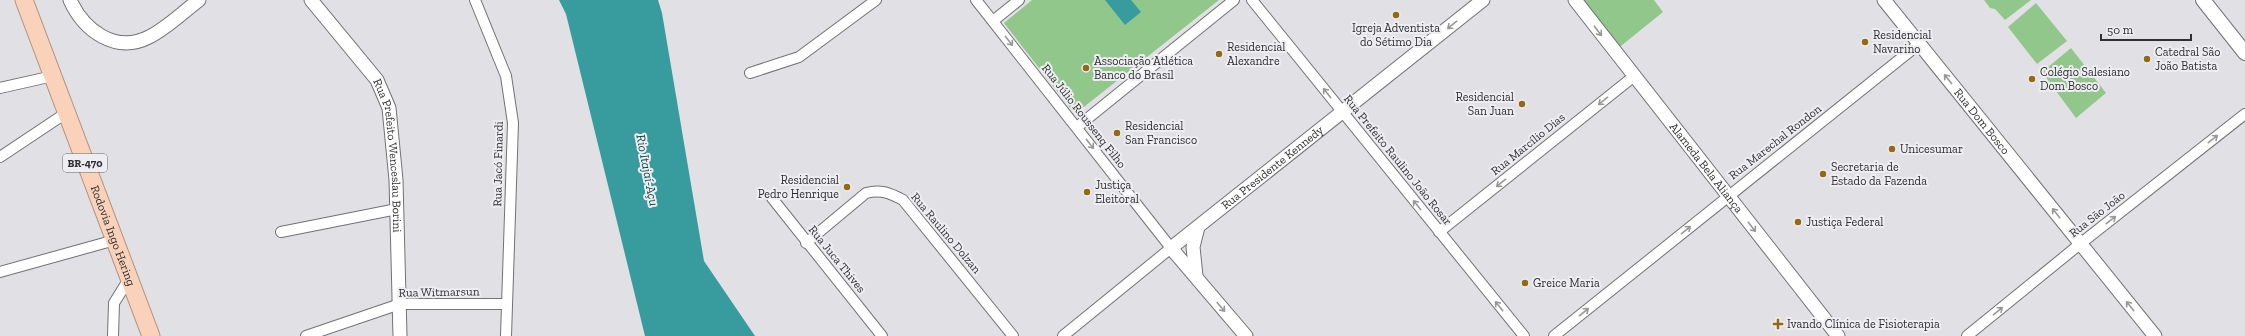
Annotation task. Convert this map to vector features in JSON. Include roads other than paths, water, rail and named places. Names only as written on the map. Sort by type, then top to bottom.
[{"type":"highway","name":"Rodovia Ingo Hering","points":[[24,0],[151,336]]},
{"type":"main road","points":[[2203,0],[2245,53]]},
{"type":"street","points":[[70,0],[81,20],[90,29],[100,36],[122,42],[140,41],[151,36],[199,0]]},
{"type":"street","name":"Rua Prefeito Wenceslau Borini","points":[[311,0],[367,66],[385,96],[389,108],[395,150],[400,336]]},
{"type":"street","name":"Rua Jacó Finardi","points":[[475,0],[498,56],[511,98],[513,153],[506,304],[506,336]]},
{"type":"street","points":[[750,73],[799,57],[876,0]]},
{"type":"street","name":"Rua Júlio Roussenq Filho","points":[[976,0],[1171,248]]},
{"type":"street","points":[[993,21],[1019,0]]},
{"type":"street","points":[[1077,127],[1234,0]]},
{"type":"street","name":"Rua Prefeito Raulino João Rosar","points":[[1252,0],[1524,336]]},
{"type":"street","name":"Rua Presidente Kennedy","points":[[1063,336],[1171,248],[1343,113],[1483,0]]},
{"type":"street","name":"Alameda Bela Aliança","points":[[1575,0],[1838,336]]},
{"type":"street","name":"Rua Dom Bosco","points":[[1884,0],[2155,336]]},
{"type":"street","name":"Rua Marechal Rondon","points":[[1554,336],[1920,44]]},
{"type":"street","points":[[0,88],[53,76]]},
{"type":"street","name":"Rua Marcílio Dias","points":[[1440,232],[1634,77]]},
{"type":"street","points":[[0,157],[66,112]]},
{"type":"street","name":"Rua São João","points":[[1967,336],[2080,244],[2245,114]]},
{"type":"street","name":"Rua Raulino Dolzan","points":[[806,243],[866,193],[877,190],[888,192],[904,200],[1013,336]]},
{"type":"street","name":"Rua Juca Thives","points":[[772,198],[806,243],[882,336]]},
{"type":"street","points":[[281,232],[397,209]]},
{"type":"street","points":[[1196,278],[1192,247],[1198,228]]},
{"type":"street","points":[[0,272],[114,240]]},
{"type":"street","points":[[1171,248],[1246,336]]},
{"type":"street","points":[[113,336],[114,303],[129,279]]},
{"type":"street","name":"Rua Witmarsun","points":[[306,336],[400,304],[506,304]]},
{"type":"water","name":"Rio Itajaí-Açu","points":[[559,0],[658,0],[662,13],[704,261],[755,336],[645,336],[566,14]]},
{"type":"water","points":[[1105,0],[1131,0],[1141,12],[1125,25]]},
{"type":"place","name":"Igreja Adventista do Sétimo Dia","points":[[1396,15]]},
{"type":"place","name":"Residencial Navarino","points":[[1865,42]]},
{"type":"place","name":"Residencial Alexandre","points":[[1219,54]]},
{"type":"place","name":"Catedral São João Batista","points":[[2147,59]]},
{"type":"place","name":"Associação Atlética Banco do Brasil","points":[[1086,68]]},
{"type":"place","name":"Colégio Salesiano Dom Bosco","points":[[2032,79]]},
{"type":"place","name":"Residencial San Juan","points":[[1522,104]]},
{"type":"place","name":"Residencial San Francisco","points":[[1117,133]]},
{"type":"place","name":"Unicesumar","points":[[1892,149]]},
{"type":"place","name":"Secretaria de Estado da Fazenda","points":[[1823,174]]},
{"type":"place","name":"Residencial Pedro Henrique","points":[[847,187]]},
{"type":"place","name":"Justiça Eleitoral","points":[[1087,192]]},
{"type":"place","name":"Justiça Federal","points":[[1798,222]]},
{"type":"place","name":"Greice Maria","points":[[1525,283]]},
{"type":"place","name":"Ivando Clínica de Fisioterapia","points":[[1778,324]]}]
